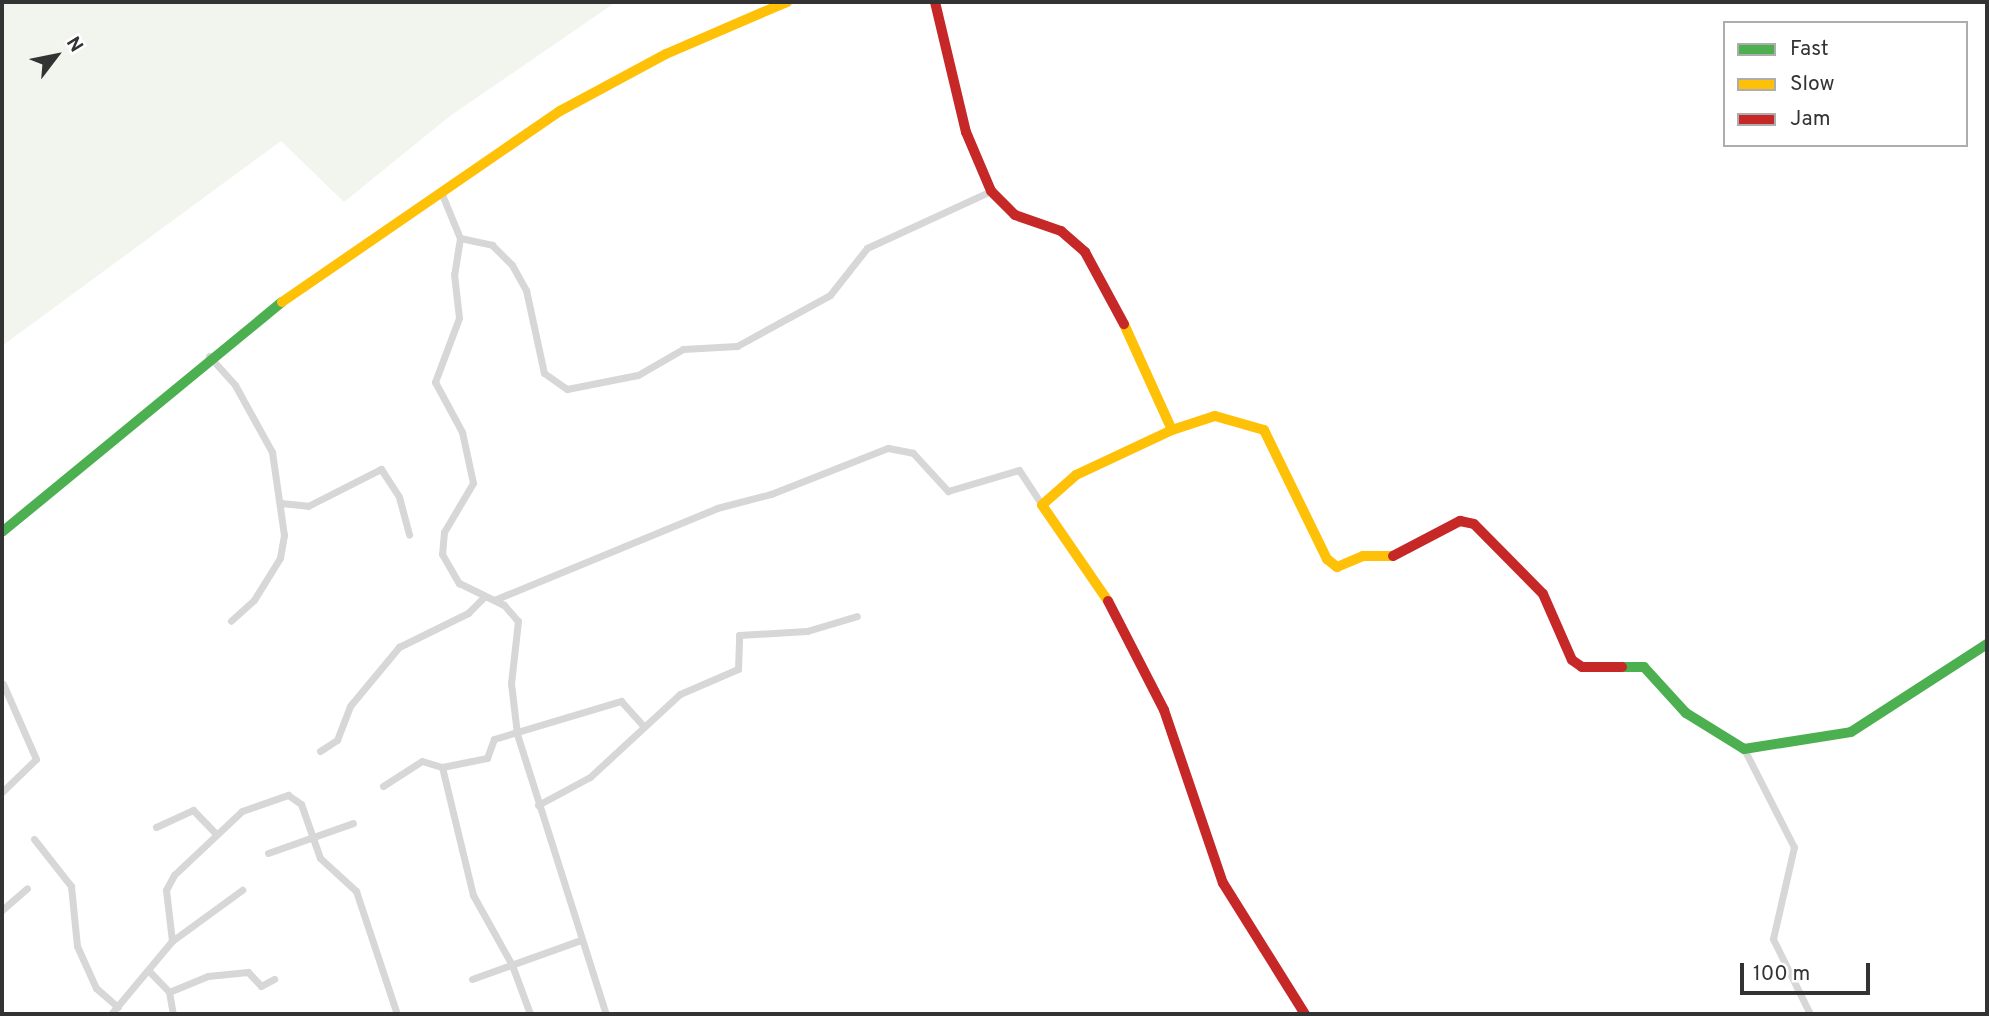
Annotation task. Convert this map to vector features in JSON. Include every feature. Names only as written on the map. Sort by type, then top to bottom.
[{"type":"street","points":[[2,532],[209,356],[441,192],[571,105],[666,54],[787,2]]},
{"type":"street","points":[[935,2],[965,132],[991,191],[1015,215],[1061,231],[1085,252],[1154,379],[1172,429]]},
{"type":"street","points":[[460,238],[492,245],[513,265],[526,290],[544,373],[567,389],[638,375],[683,349],[737,346],[830,295],[867,248],[962,210],[991,191]]},
{"type":"street","points":[[441,192],[460,238],[454,274],[458,328],[435,382],[462,432],[473,483],[444,532],[442,554],[459,583],[513,612],[520,632],[511,683],[517,734],[606,1014]]},
{"type":"street","points":[[209,356],[264,435],[281,503],[280,558],[254,600],[232,621]]},
{"type":"street","points":[[1042,505],[1076,475],[1172,429],[1215,416],[1264,430],[1327,559],[1337,566],[1363,556],[1399,556],[1460,522],[1474,524],[1543,594],[1572,660],[1582,667],[1644,667],[1686,713],[1719,727],[1744,749],[1794,847],[1773,939],[1811,1014]]},
{"type":"street","points":[[494,600],[717,508],[783,490],[888,447],[905,448],[948,491],[1019,470],[1125,625],[1164,710],[1223,883],[1305,1014]]},
{"type":"street","points":[[281,503],[308,506],[381,469],[399,497],[409,535]]},
{"type":"street","points":[[320,751],[337,740],[350,706],[399,647],[468,614],[484,597]]},
{"type":"street","points":[[538,805],[590,776],[642,724],[680,694],[738,669],[739,635],[807,631],[856,616]]},
{"type":"street","points":[[1744,749],[1851,732],[1987,644]]},
{"type":"street","points":[[2,792],[36,759],[3,684]]},
{"type":"street","points":[[383,786],[422,761],[442,767],[487,758],[492,741],[621,701],[642,724]]},
{"type":"street","points":[[442,767],[473,895],[512,965],[530,1014]]},
{"type":"street","points":[[172,941],[169,883],[215,833],[242,811],[288,795],[301,804],[310,837],[327,866],[356,891],[397,1014]]},
{"type":"street","points":[[156,827],[193,810],[215,833]]},
{"type":"street","points":[[268,853],[353,823]]},
{"type":"street","points":[[34,839],[71,886],[77,946],[96,988],[118,1007]]},
{"type":"street","points":[[2,910],[27,888]]},
{"type":"street","points":[[111,1014],[172,941],[242,890]]},
{"type":"street","points":[[472,979],[582,940]]},
{"type":"street","points":[[149,971],[170,992],[173,1014]]},
{"type":"street","points":[[170,992],[208,976],[248,972],[261,986],[274,979]]},
{"type":"shaded area","points":[[2,2],[616,2],[450,116],[344,202],[281,141],[2,346]]},
{"type":"traffic: fast","points":[[2,532],[282,302]]},
{"type":"traffic: fast","points":[[1622,667],[1644,667],[1686,713],[1744,749],[1851,732],[1987,644]]},
{"type":"traffic: slow","points":[[282,302],[560,111],[666,54],[787,2]]},
{"type":"traffic: slow","points":[[1108,601],[1042,505],[1076,475],[1172,430],[1124,324]]},
{"type":"traffic: slow","points":[[1172,430],[1215,416],[1264,430],[1327,559],[1337,567],[1363,556],[1393,556]]},
{"type":"traffic: jam","points":[[935,2],[966,132],[991,191],[1015,215],[1061,231],[1085,252],[1124,324]]},
{"type":"traffic: jam","points":[[1393,556],[1460,521],[1474,524],[1543,594],[1572,660],[1582,667],[1622,667]]},
{"type":"traffic: jam","points":[[1108,601],[1164,710],[1223,883],[1305,1014]]}]
